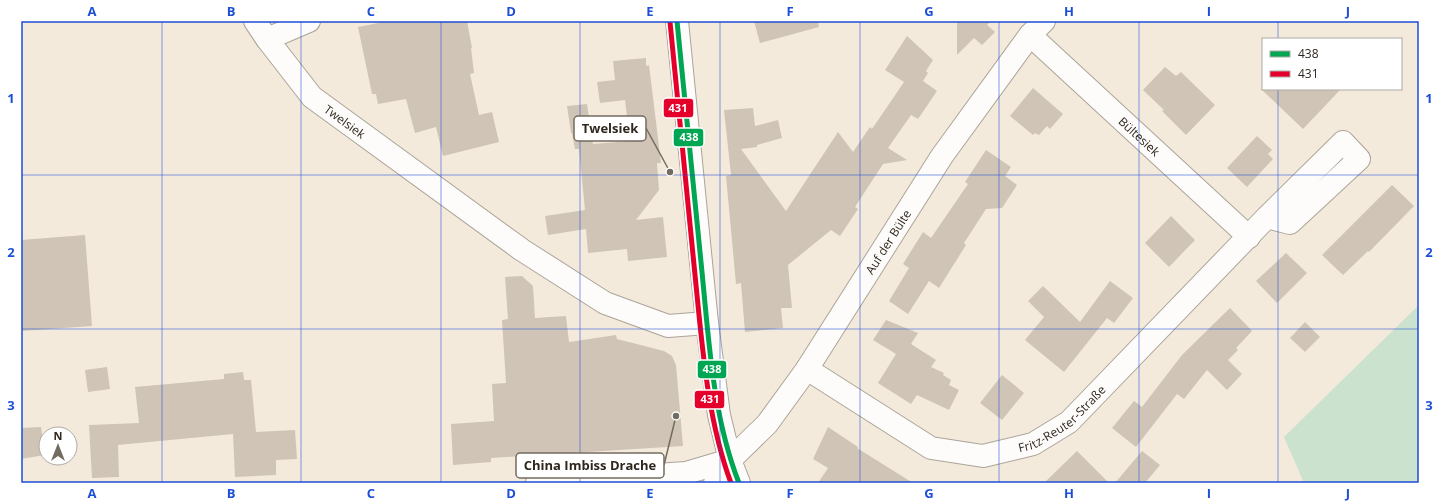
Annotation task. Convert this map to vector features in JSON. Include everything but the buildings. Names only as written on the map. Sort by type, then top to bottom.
[{"type":"street","name":"Twelsiek","points":[[255,21],[312,97],[522,250],[605,303],[668,326],[707,323]]},
{"type":"street","points":[[267,39],[309,21]]},
{"type":"street","points":[[677,21],[707,323],[719,415],[730,460],[739,483]]},
{"type":"street","name":"Bültesiek","points":[[1037,28],[1249,237]]},
{"type":"street","name":"Auf der Bülte","points":[[715,483],[730,460],[767,424],[807,369],[942,156],[1037,28]]},
{"type":"street","name":"Fritz-Reuter-Straße","points":[[807,369],[931,448],[983,456],[1033,444],[1069,422],[1267,217]]},
{"type":"street","points":[[537,483],[686,473],[730,460]]},
{"type":"green space","points":[[1419,305],[1419,483],[1304,483],[1284,437]]},
{"type":"transit line","name":"438","points":[[677,21],[713,379],[723,432],[739,483]]},
{"type":"transit line","name":"431","points":[[670,22],[700,327],[707,380],[716,433],[731,483]]},
{"type":"place","name":"Twelsiek","points":[[670,172]]},
{"type":"place","name":"China Imbiss Drache","points":[[676,416]]}]
